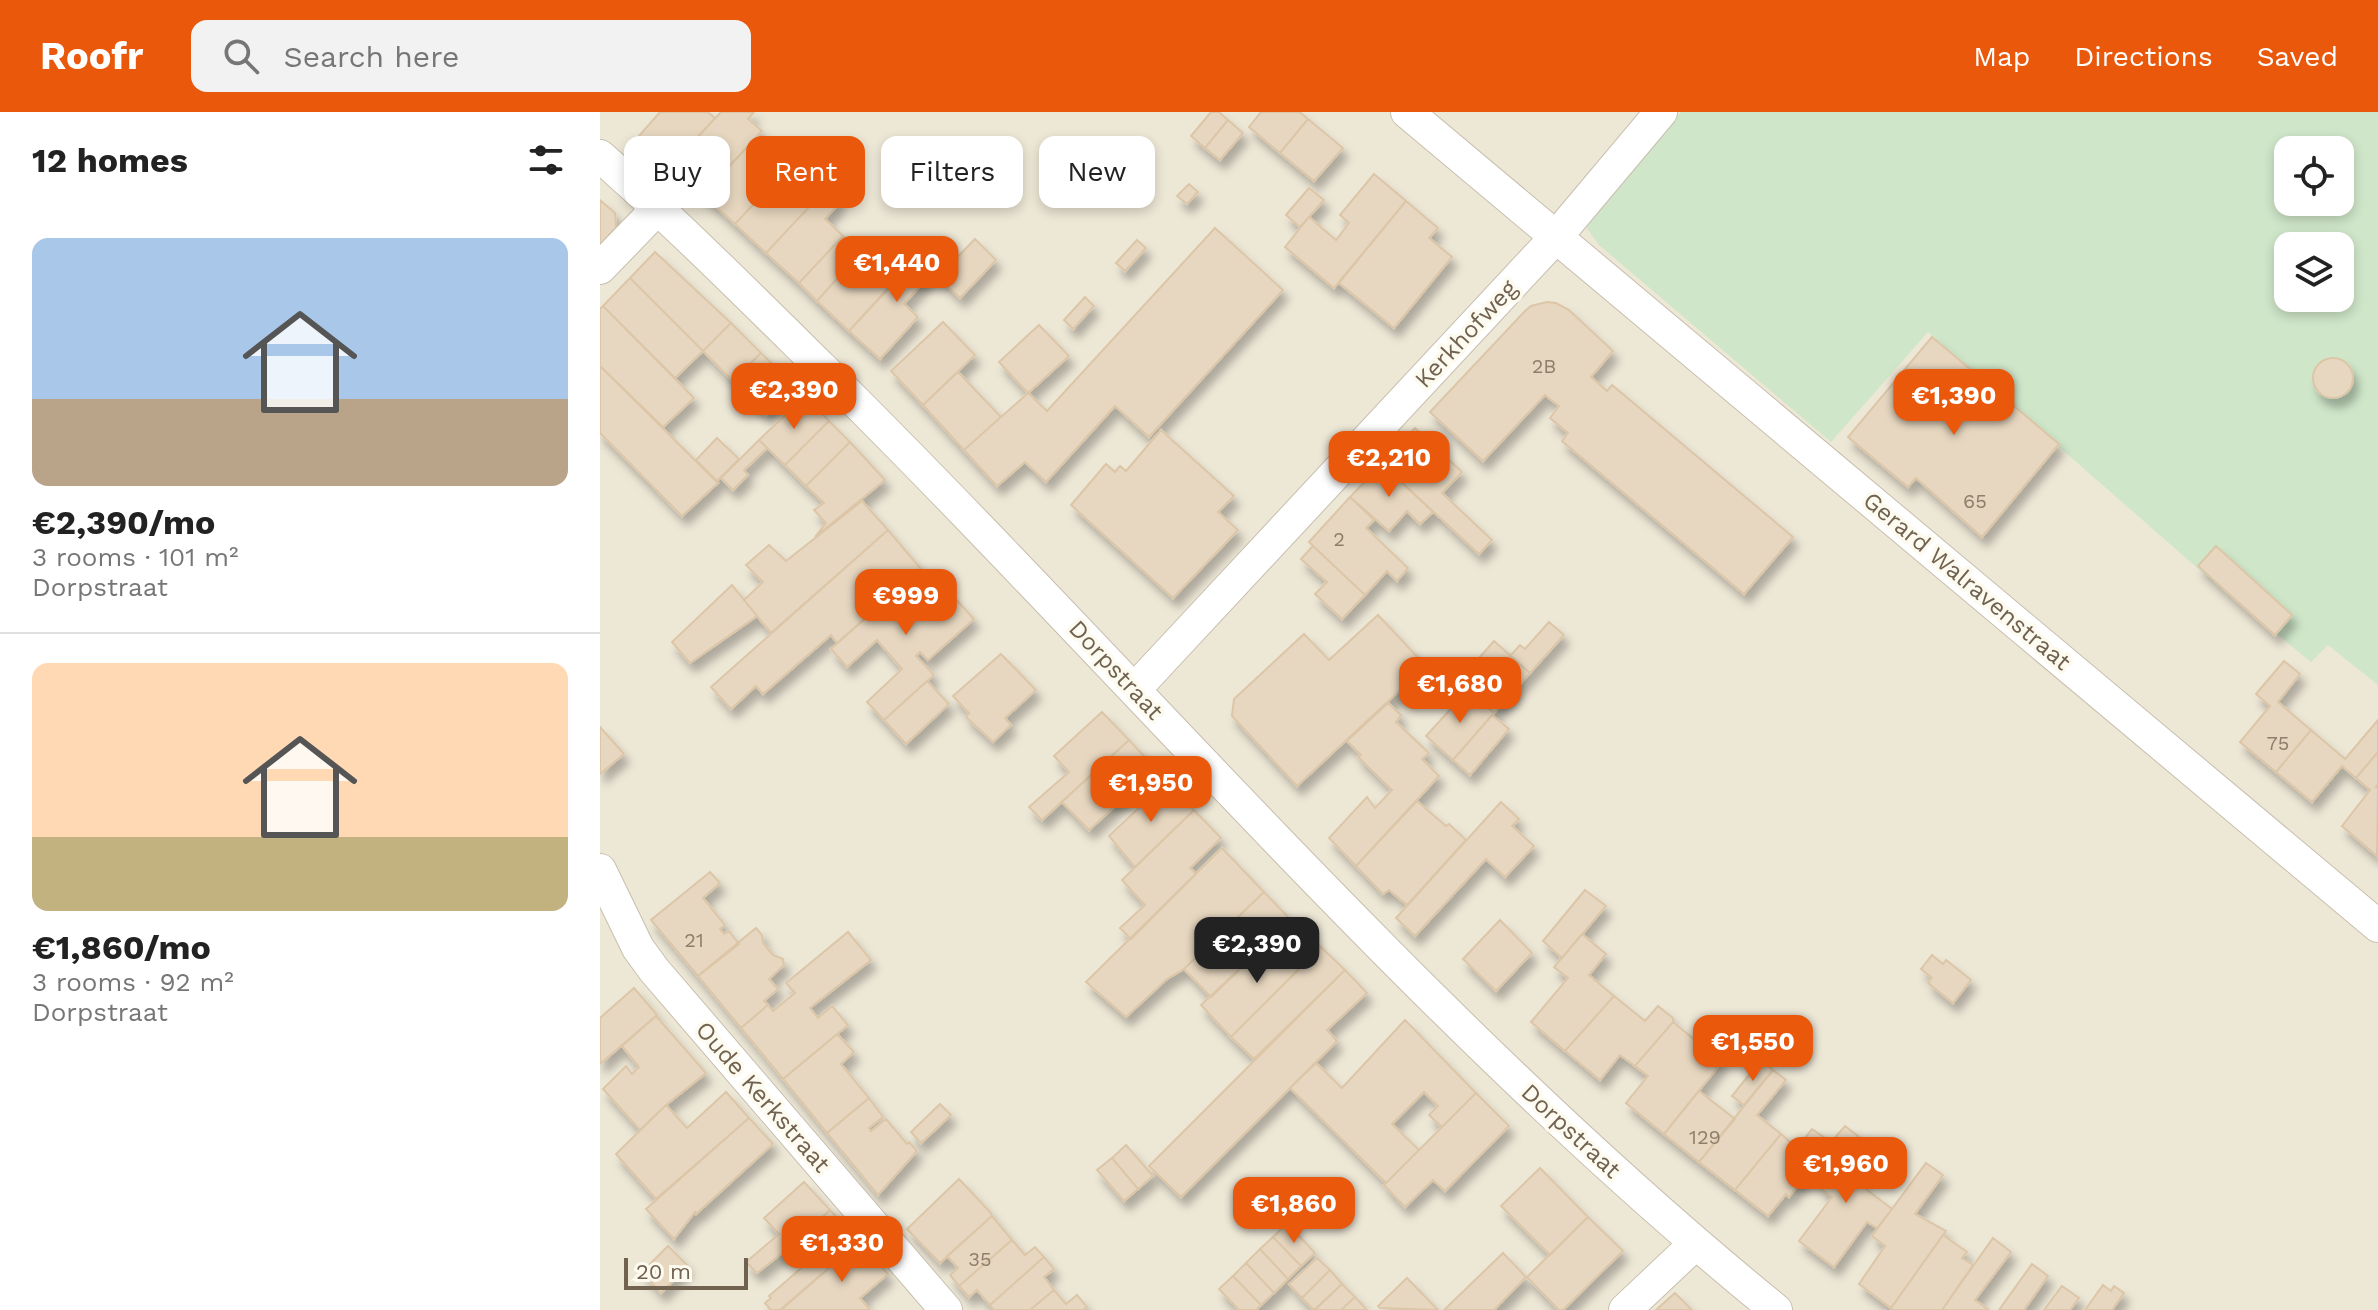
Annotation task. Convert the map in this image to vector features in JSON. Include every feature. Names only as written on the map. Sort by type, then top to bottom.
[{"type":"street","name":"Gerard Walravenstraat","points":[[1407,112],[2378,926]]},
{"type":"street","name":"Kerkhofweg","points":[[1134,690],[1556,237],[1661,112]]},
{"type":"street","name":"Dorpstraat","points":[[600,156],[624,178]]},
{"type":"street","name":"Dorpstraat","points":[[658,208],[946,491],[1322,887],[1468,1034],[1579,1141],[1695,1244],[1776,1310]]},
{"type":"street","points":[[600,268],[658,208]]},
{"type":"street","name":"Oude Kerkstraat","points":[[600,870],[638,948],[654,970],[946,1310]]},
{"type":"street","points":[[1625,1310],[1695,1244]]},
{"type":"shaded area","points":[[600,112],[2378,112],[2378,1310],[600,1310]]},
{"type":"green space","points":[[1681,112],[2378,112],[2378,685],[2328,645],[2311,662],[2211,580],[1928,332],[1831,442],[1599,245],[1584,224]]},
{"type":"building","points":[[660,112],[708,112],[715,118],[698,136],[639,136]]},
{"type":"building","points":[[721,112],[754,112],[748,119],[762,131],[757,136],[746,136],[746,148],[730,166],[730,136],[699,136]]},
{"type":"building","points":[[1211,112],[1219,112],[1228,120],[1205,148],[1191,136]]},
{"type":"building","points":[[1261,112],[1300,112],[1308,119],[1280,153],[1249,127]]},
{"type":"building","points":[[1308,119],[1343,148],[1314,181],[1280,153]]},
{"type":"building","points":[[1228,120],[1243,133],[1220,160],[1205,148]]},
{"type":"building","points":[[746,148],[746,208],[750,208],[735,224],[717,208],[730,208],[730,166]]},
{"type":"building","points":[[1374,174],[1406,201],[1334,288],[1285,247],[1309,217],[1336,240],[1349,223],[1340,215]]},
{"type":"building","points":[[1189,184],[1198,192],[1187,204],[1177,196]]},
{"type":"building","points":[[1309,188],[1324,200],[1300,227],[1286,215]]},
{"type":"building","points":[[600,200],[615,213],[616,228],[600,245]]},
{"type":"building","points":[[1406,201],[1438,228],[1429,238],[1452,257],[1394,328],[1339,283]]},
{"type":"building","points":[[750,208],[808,208],[766,253],[735,224]]},
{"type":"building","points":[[808,208],[835,208],[825,219],[843,236],[799,283],[766,253]]},
{"type":"building","points":[[1215,228],[1283,290],[1149,437],[1115,406],[1046,482],[1025,462],[997,486],[964,450],[1028,393],[1047,411]]},
{"type":"building","points":[[843,236],[861,252],[817,301],[799,283]]},
{"type":"building","points":[[975,239],[996,260],[960,298],[938,277]]},
{"type":"building","points":[[934,240],[949,254],[904,304],[918,317],[880,359],[849,331]]},
{"type":"building","points":[[1137,240],[1146,248],[1125,271],[1116,263]]},
{"type":"building","points":[[891,248],[909,265],[849,331],[817,301],[863,250],[877,262]]},
{"type":"building","points":[[655,252],[731,323],[703,351],[630,278]]},
{"type":"building","points":[[630,278],[703,351],[675,378],[603,306]]},
{"type":"building","points":[[1085,297],[1094,306],[1073,329],[1064,320]]},
{"type":"building","points":[[1547,302],[1569,310],[1613,351],[1591,377],[1607,391],[1612,385],[1793,537],[1744,594],[1562,441],[1568,433],[1550,418],[1559,406],[1545,395],[1483,461],[1430,412],[1525,311]]},
{"type":"building","points":[[603,306],[694,398],[663,427],[600,366],[600,309]]},
{"type":"building","points":[[943,322],[975,355],[923,405],[891,371]]},
{"type":"building","points":[[731,323],[761,353],[733,381],[703,351]]},
{"type":"building","points":[[1039,325],[1069,356],[1028,393],[999,362]]},
{"type":"building","points":[[1932,337],[2059,444],[1982,537],[1916,478],[1908,487],[1848,437]]},
{"type":"building","points":[[761,353],[795,386],[766,415],[733,381]]},
{"type":"building","points":[[2333,358],[2347,364],[2353,378],[2347,392],[2333,398],[2319,392],[2313,378],[2319,364]]},
{"type":"building","points":[[600,366],[718,483],[682,516],[600,433]]},
{"type":"building","points":[[958,372],[1001,417],[964,450],[923,405]]},
{"type":"building","points":[[805,396],[829,421],[785,465],[759,440]]},
{"type":"building","points":[[829,421],[850,442],[806,486],[785,465]]},
{"type":"building","points":[[1415,428],[1462,472],[1442,493],[1492,540],[1479,554],[1382,464]]},
{"type":"building","points":[[1161,430],[1234,496],[1218,512],[1238,530],[1173,598],[1071,505],[1106,464],[1115,472],[1120,466],[1126,471]]},
{"type":"building","points":[[717,438],[739,459],[717,481],[696,460]]},
{"type":"building","points":[[759,440],[767,448],[744,470],[748,475],[733,490],[721,478]]},
{"type":"building","points":[[850,442],[885,480],[815,537],[826,523],[814,510],[824,503],[806,486]]},
{"type":"building","points":[[1382,464],[1433,512],[1420,524],[1407,511],[1389,531],[1350,497]]},
{"type":"building","points":[[1350,497],[1374,520],[1366,528],[1408,568],[1397,581],[1387,571],[1365,595],[1309,542]]},
{"type":"building","points":[[862,501],[888,530],[771,633],[744,600],[763,582],[746,565],[769,545],[786,561]]},
{"type":"building","points":[[888,530],[921,569],[837,643],[831,635],[763,694],[756,686],[731,709],[711,687]]},
{"type":"building","points":[[1313,546],[1365,595],[1342,619],[1315,594],[1327,582],[1301,559]]},
{"type":"building","points":[[2216,546],[2292,615],[2275,635],[2198,566]]},
{"type":"building","points":[[921,569],[947,600],[953,596],[974,619],[928,660],[920,652],[916,656],[934,675],[884,720],[867,702],[902,669],[877,640],[847,667],[831,649]]},
{"type":"building","points":[[732,585],[757,616],[690,663],[672,642]]},
{"type":"building","points":[[1378,615],[1426,666],[1297,786],[1232,716],[1234,699],[1304,634],[1329,660]]},
{"type":"building","points":[[1549,622],[1564,635],[1530,673],[1510,656],[1520,645],[1525,649]]},
{"type":"building","points":[[1494,641],[1530,673],[1494,713],[1458,682]]},
{"type":"building","points":[[1001,654],[1036,690],[1005,718],[1011,725],[993,742],[966,717],[969,713],[953,696]]},
{"type":"building","points":[[2284,661],[2300,674],[2278,702],[2311,730],[2276,772],[2240,742],[2270,706],[2256,694]]},
{"type":"building","points":[[927,681],[949,704],[906,744],[884,720]]},
{"type":"building","points":[[1468,690],[1494,713],[1453,760],[1426,736]]},
{"type":"building","points":[[1388,703],[1401,715],[1396,722],[1429,753],[1422,759],[1439,776],[1356,866],[1329,838],[1367,797],[1375,808],[1392,790],[1358,757],[1361,755],[1347,741]]},
{"type":"building","points":[[1102,712],[1129,740],[1042,820],[1029,807],[1069,772],[1054,756]]},
{"type":"building","points":[[1492,715],[1509,729],[1470,775],[1453,760]]},
{"type":"building","points":[[2378,720],[2378,752],[2356,778],[2342,766],[2312,802],[2276,772],[2311,730],[2345,759]]},
{"type":"building","points":[[600,727],[624,754],[600,774]]},
{"type":"building","points":[[1129,740],[1156,769],[1089,830],[1062,802]]},
{"type":"building","points":[[2378,752],[2377,856],[2342,826],[2370,790],[2356,778]]},
{"type":"building","points":[[1167,781],[1194,810],[1135,867],[1109,836]]},
{"type":"building","points":[[1417,801],[1466,840],[1407,905],[1389,890],[1383,894],[1356,866]]},
{"type":"building","points":[[1501,802],[1519,819],[1512,826],[1534,846],[1505,877],[1486,859],[1415,936],[1396,918]]},
{"type":"building","points":[[1194,810],[1221,838],[1190,868],[1196,874],[1131,939],[1120,928],[1145,905],[1122,880]]},
{"type":"building","points":[[1222,848],[1264,892],[1184,969],[1167,979],[1126,1017],[1086,982]]},
{"type":"building","points":[[710,872],[720,883],[703,898],[725,925],[720,929],[724,934],[729,931],[739,944],[698,976],[651,920]]},
{"type":"building","points":[[1585,890],[1606,906],[1562,958],[1543,941]]},
{"type":"building","points":[[1264,892],[1291,920],[1211,997],[1184,969]]},
{"type":"building","points":[[1500,920],[1532,953],[1496,991],[1463,959]]},
{"type":"building","points":[[756,928],[762,935],[763,943],[773,955],[783,959],[784,965],[769,979],[778,989],[764,1001],[768,1005],[741,1028],[698,976]]},
{"type":"building","points":[[1304,930],[1321,947],[1231,1037],[1201,1005],[1246,963],[1257,974]]},
{"type":"building","points":[[848,932],[871,960],[810,1008],[818,1018],[832,1006],[848,1025],[783,1079],[741,1028],[768,1005],[773,1011],[795,993],[786,983]]},
{"type":"building","points":[[1582,934],[1606,954],[1589,975],[1614,996],[1565,1051],[1531,1022],[1568,978],[1554,967]]},
{"type":"building","points":[[1321,947],[1345,970],[1254,1059],[1231,1037]]},
{"type":"building","points":[[1932,955],[1943,964],[1946,960],[1971,980],[1953,1003],[1928,983],[1932,978],[1921,969]]},
{"type":"building","points":[[1345,970],[1367,993],[1327,1030],[1337,1041],[1181,1197],[1149,1166]]},
{"type":"building","points":[[634,988],[657,1015],[600,1064],[600,1018]]},
{"type":"building","points":[[1614,996],[1645,1021],[1658,1006],[1673,1018],[1673,1022],[1635,1066],[1620,1055],[1600,1080],[1565,1051]]},
{"type":"building","points":[[656,1016],[706,1073],[640,1130],[603,1089],[626,1066],[632,1074],[639,1067],[622,1046]]},
{"type":"building","points":[[1405,1020],[1476,1093],[1442,1127],[1429,1115],[1438,1106],[1424,1092],[1392,1124],[1419,1150],[1386,1183],[1290,1088],[1316,1063],[1342,1088]]},
{"type":"building","points":[[1673,1022],[1722,1062],[1664,1134],[1626,1103],[1648,1076],[1635,1066]]},
{"type":"building","points":[[837,1034],[854,1052],[841,1064],[869,1098],[827,1133],[783,1079]]},
{"type":"building","points":[[1761,1060],[1773,1070],[1744,1105],[1732,1096]]},
{"type":"building","points":[[1773,1070],[1786,1080],[1757,1115],[1781,1134],[1735,1190],[1699,1162]]},
{"type":"building","points":[[1699,1091],[1735,1119],[1699,1162],[1664,1134]]},
{"type":"building","points":[[726,1092],[749,1118],[656,1199],[616,1154],[666,1105],[687,1128]]},
{"type":"building","points":[[1476,1093],[1509,1126],[1445,1191],[1433,1180],[1405,1207],[1384,1185]]},
{"type":"building","points":[[869,1098],[883,1117],[869,1128],[871,1131],[886,1119],[917,1151],[878,1195],[827,1133]]},
{"type":"building","points":[[940,1104],[951,1115],[921,1143],[911,1132]]},
{"type":"building","points":[[749,1118],[773,1144],[695,1212],[674,1239],[646,1209]]},
{"type":"building","points":[[1845,1126],[1858,1136],[1823,1184],[1808,1173],[1789,1197],[1786,1194],[1768,1216],[1735,1190],[1781,1134],[1797,1148],[1812,1129],[1831,1142]]},
{"type":"building","points":[[1858,1136],[1881,1152],[1858,1183],[1892,1209],[1877,1228],[1867,1222],[1834,1267],[1799,1241],[1832,1197],[1820,1188]]},
{"type":"building","points":[[1126,1145],[1153,1176],[1138,1189],[1112,1158]]},
{"type":"building","points":[[1112,1158],[1138,1189],[1124,1201],[1097,1170]]},
{"type":"building","points":[[1926,1163],[1943,1175],[1915,1214],[1946,1231],[1891,1308],[1859,1284],[1885,1246],[1872,1236]]},
{"type":"building","points":[[1540,1168],[1588,1217],[1550,1255],[1501,1206]]},
{"type":"building","points":[[959,1179],[992,1216],[940,1263],[907,1229]]},
{"type":"building","points":[[804,1182],[830,1210],[757,1273],[746,1262],[779,1234],[764,1218]]},
{"type":"building","points":[[830,1210],[859,1242],[780,1310],[771,1310],[765,1303],[771,1298],[769,1296],[806,1264],[790,1247]]},
{"type":"building","points":[[992,1216],[1012,1240],[959,1286],[950,1275],[958,1268],[947,1256]]},
{"type":"building","points":[[1588,1217],[1623,1251],[1563,1310],[1559,1310],[1527,1277]]},
{"type":"building","points":[[1287,1223],[1315,1253],[1301,1266],[1273,1237]]},
{"type":"building","points":[[1943,1235],[1967,1252],[1962,1258],[1973,1265],[1942,1310],[1891,1308]]},
{"type":"building","points":[[1273,1237],[1301,1266],[1288,1279],[1260,1249]]},
{"type":"building","points":[[1993,1238],[2011,1252],[1975,1300],[1989,1310],[1942,1310]]},
{"type":"building","points":[[1012,1240],[1025,1255],[1035,1247],[1044,1257],[990,1305],[977,1290],[969,1297],[959,1286]]},
{"type":"building","points":[[859,1242],[888,1274],[860,1298],[870,1310],[781,1310]]},
{"type":"building","points":[[668,1246],[688,1266],[661,1293],[642,1272]]},
{"type":"building","points":[[1260,1249],[1288,1279],[1274,1293],[1246,1263]]},
{"type":"building","points":[[1503,1253],[1526,1277],[1494,1310],[1444,1310]]},
{"type":"building","points":[[1044,1257],[1054,1269],[1044,1277],[1054,1290],[1030,1310],[994,1310],[990,1305]]},
{"type":"building","points":[[1317,1258],[1330,1270],[1302,1298],[1289,1284]]},
{"type":"building","points":[[1246,1263],[1274,1293],[1261,1305],[1233,1276]]},
{"type":"building","points":[[2032,1264],[2048,1276],[2024,1310],[1999,1310]]},
{"type":"building","points":[[1330,1270],[1342,1284],[1314,1310],[1302,1298]]},
{"type":"building","points":[[1233,1276],[1261,1305],[1256,1310],[1239,1310],[1219,1289]]},
{"type":"building","points":[[1407,1278],[1438,1310],[1378,1306]]},
{"type":"building","points":[[1342,1284],[1355,1297],[1341,1310],[1315,1310]]},
{"type":"building","points":[[2103,1285],[2111,1291],[2114,1286],[2124,1293],[2112,1310],[2085,1310]]},
{"type":"building","points":[[2062,1286],[2079,1298],[2070,1310],[2044,1310]]},
{"type":"building","points":[[1054,1290],[1066,1304],[1077,1295],[1087,1307],[1083,1310],[1030,1310]]},
{"type":"building","points":[[1675,1293],[1692,1310],[1656,1310]]},
{"type":"building","points":[[1355,1297],[1367,1310],[1341,1310]]}]
